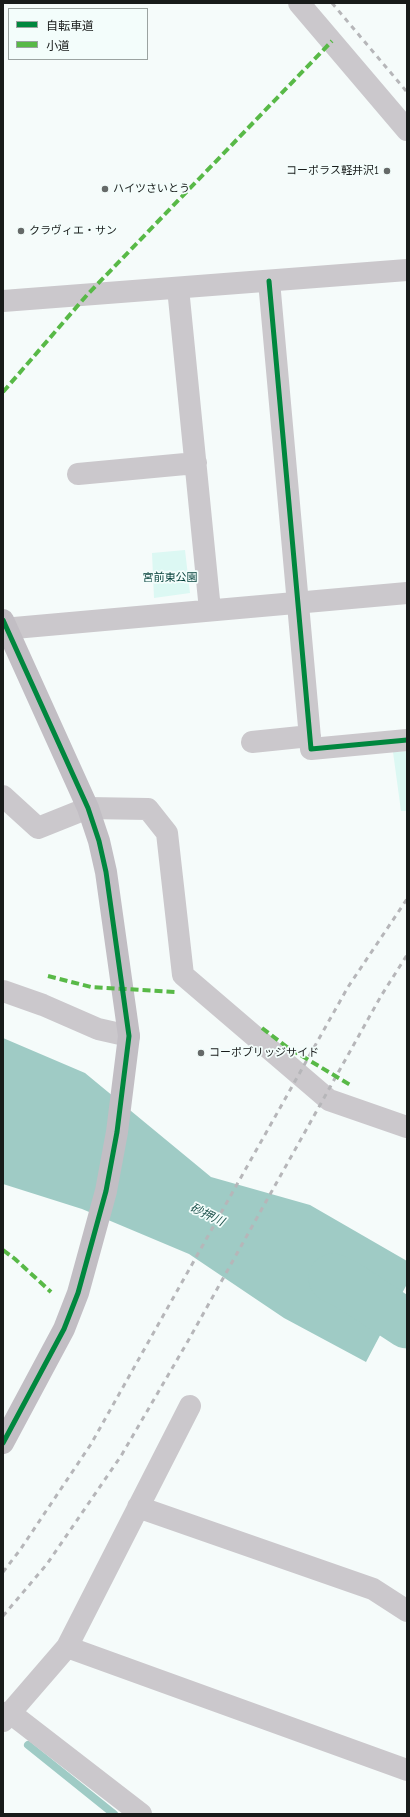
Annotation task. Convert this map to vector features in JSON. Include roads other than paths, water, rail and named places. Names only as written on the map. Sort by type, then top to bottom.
[{"type":"street","points":[[299,3],[407,130]]},
{"type":"street","points":[[3,302],[407,270]]},
{"type":"street","points":[[269,281],[311,749],[407,740]]},
{"type":"street","points":[[178,288],[210,610]]},
{"type":"street","points":[[78,474],[196,463]]},
{"type":"street","points":[[3,1443],[64,1329],[78,1293],[106,1191],[117,1132],[129,1036],[106,872],[88,808],[4,626],[407,593]]},
{"type":"street","points":[[252,742],[310,736]]},
{"type":"street","points":[[3,796],[38,828],[88,808],[148,809],[167,833],[183,975],[329,1100],[407,1127]]},
{"type":"street","points":[[3,990],[43,1005],[98,1029],[129,1036]]},
{"type":"street","points":[[140,1814],[6,1716],[67,1647],[190,1406]]},
{"type":"street","points":[[138,1507],[373,1589],[407,1611]]},
{"type":"street","points":[[67,1647],[407,1770]]},
{"type":"water","points":[[3,1038],[85,1073],[211,1177],[310,1205],[407,1261],[407,1284],[366,1362],[284,1318],[189,1254],[82,1209],[3,1184]]},
{"type":"waterway","name":"砂押川","points":[[333,1278],[349,1286],[407,1324]]},
{"type":"waterway","points":[[28,1745],[114,1814]]},
{"type":"railway","points":[[332,3],[407,92]]},
{"type":"railway","points":[[3,1572],[20,1550],[91,1444],[348,987],[407,899]]},
{"type":"railway","points":[[3,1616],[47,1564],[121,1456],[188,1341],[381,996],[407,955]]},
{"type":"place","name":"コーポラス軽井沢1","points":[[387,171]]},
{"type":"place","name":"ハイツさいとう","points":[[105,189]]},
{"type":"place","name":"クラヴィエ・サン","points":[[21,231]]},
{"type":"place","name":"コーポブリッジサイド","points":[[201,1053]]},
{"type":"park label","name":"宮前東公園","points":[[170,578]]}]
